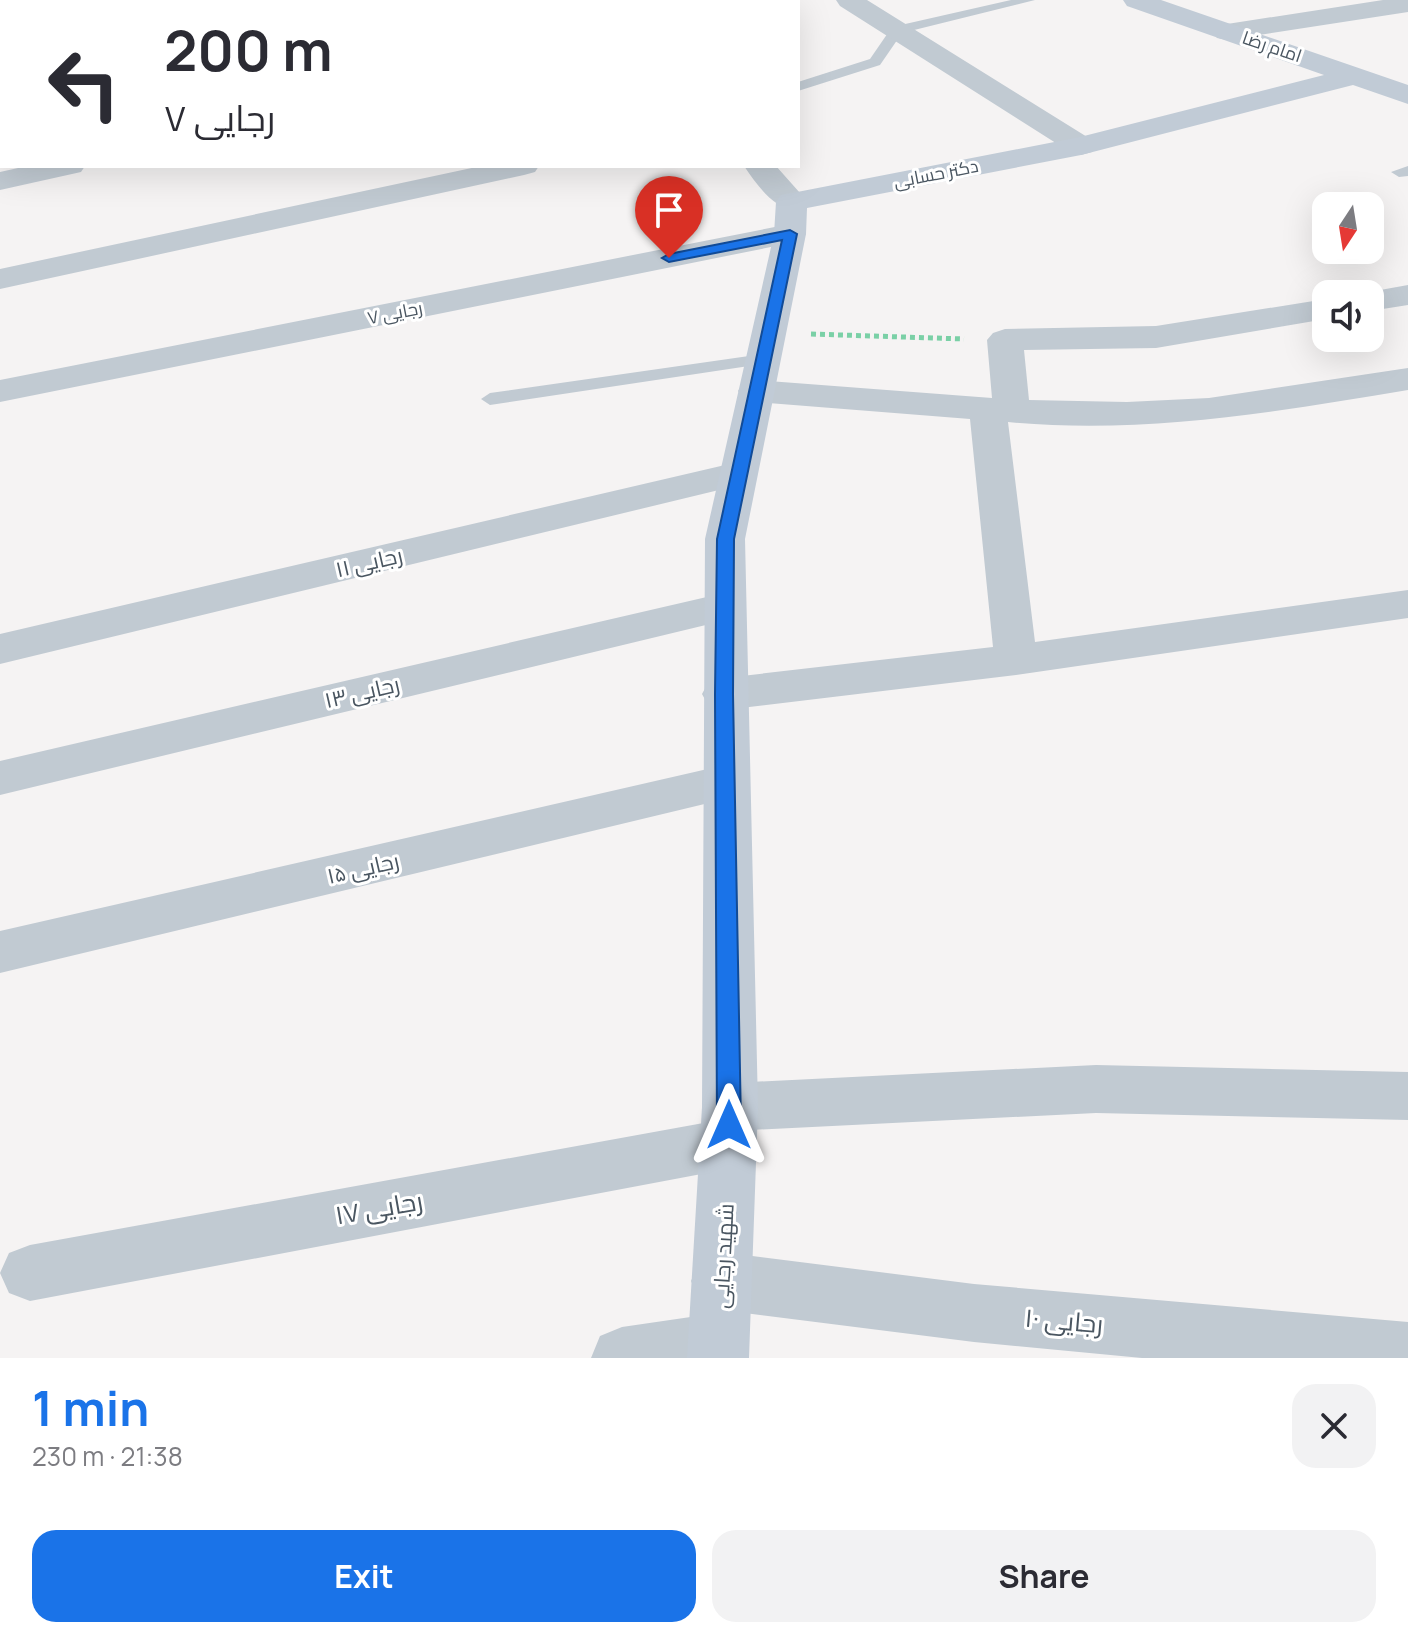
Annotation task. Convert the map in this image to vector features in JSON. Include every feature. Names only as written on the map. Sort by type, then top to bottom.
[{"type":"street","points":[[849,0],[1081,146]]},
{"type":"street","name":"امام رضا","points":[[1136,0],[1408,95]]},
{"type":"street","points":[[1227,32],[1408,4]]},
{"type":"street","name":"دکتر حسابی","points":[[791,218],[1355,76]]},
{"type":"street","points":[[0,181],[61,168]]},
{"type":"street","points":[[0,279],[515,168]]},
{"type":"street","points":[[760,168],[791,218]]},
{"type":"street","name":"شهید رجایی","points":[[718,1351],[729,1125],[725,539],[791,218]]},
{"type":"street","name":"رجایی ۷","points":[[0,391],[791,218]]},
{"type":"street","points":[[1384,299],[1408,295]]},
{"type":"street","points":[[1016,660],[1000,412],[1005,340],[1156,337],[1312,311]]},
{"type":"street","points":[[763,361],[1000,412],[1180,411],[1237,406],[1408,379]]},
{"type":"street","name":"رجایی ۱۱","points":[[0,649],[738,474]]},
{"type":"street","points":[[724,694],[1016,660],[1408,604]]},
{"type":"street","name":"رجایی ۱۳","points":[[0,778],[724,607]]},
{"type":"street","name":"رجایی ۱۵","points":[[0,952],[725,783]]},
{"type":"street","name":"رجایی ۱۷","points":[[30,1273],[729,1125],[1096,1089],[1408,1096]]},
{"type":"street","name":"رجایی ۱۰","points":[[721,1281],[974,1313],[1408,1352]]},
{"type":"street","points":[[622,1358],[718,1351]]},
{"type":"lane","points":[[800,86],[875,62],[897,30],[1028,0]]},
{"type":"lane","points":[[490,399],[763,361]]},
{"type":"path","points":[[763,361],[1005,340]]},
{"type":"route","points":[[669,258],[790,234],[725,539],[729,1125]]}]
